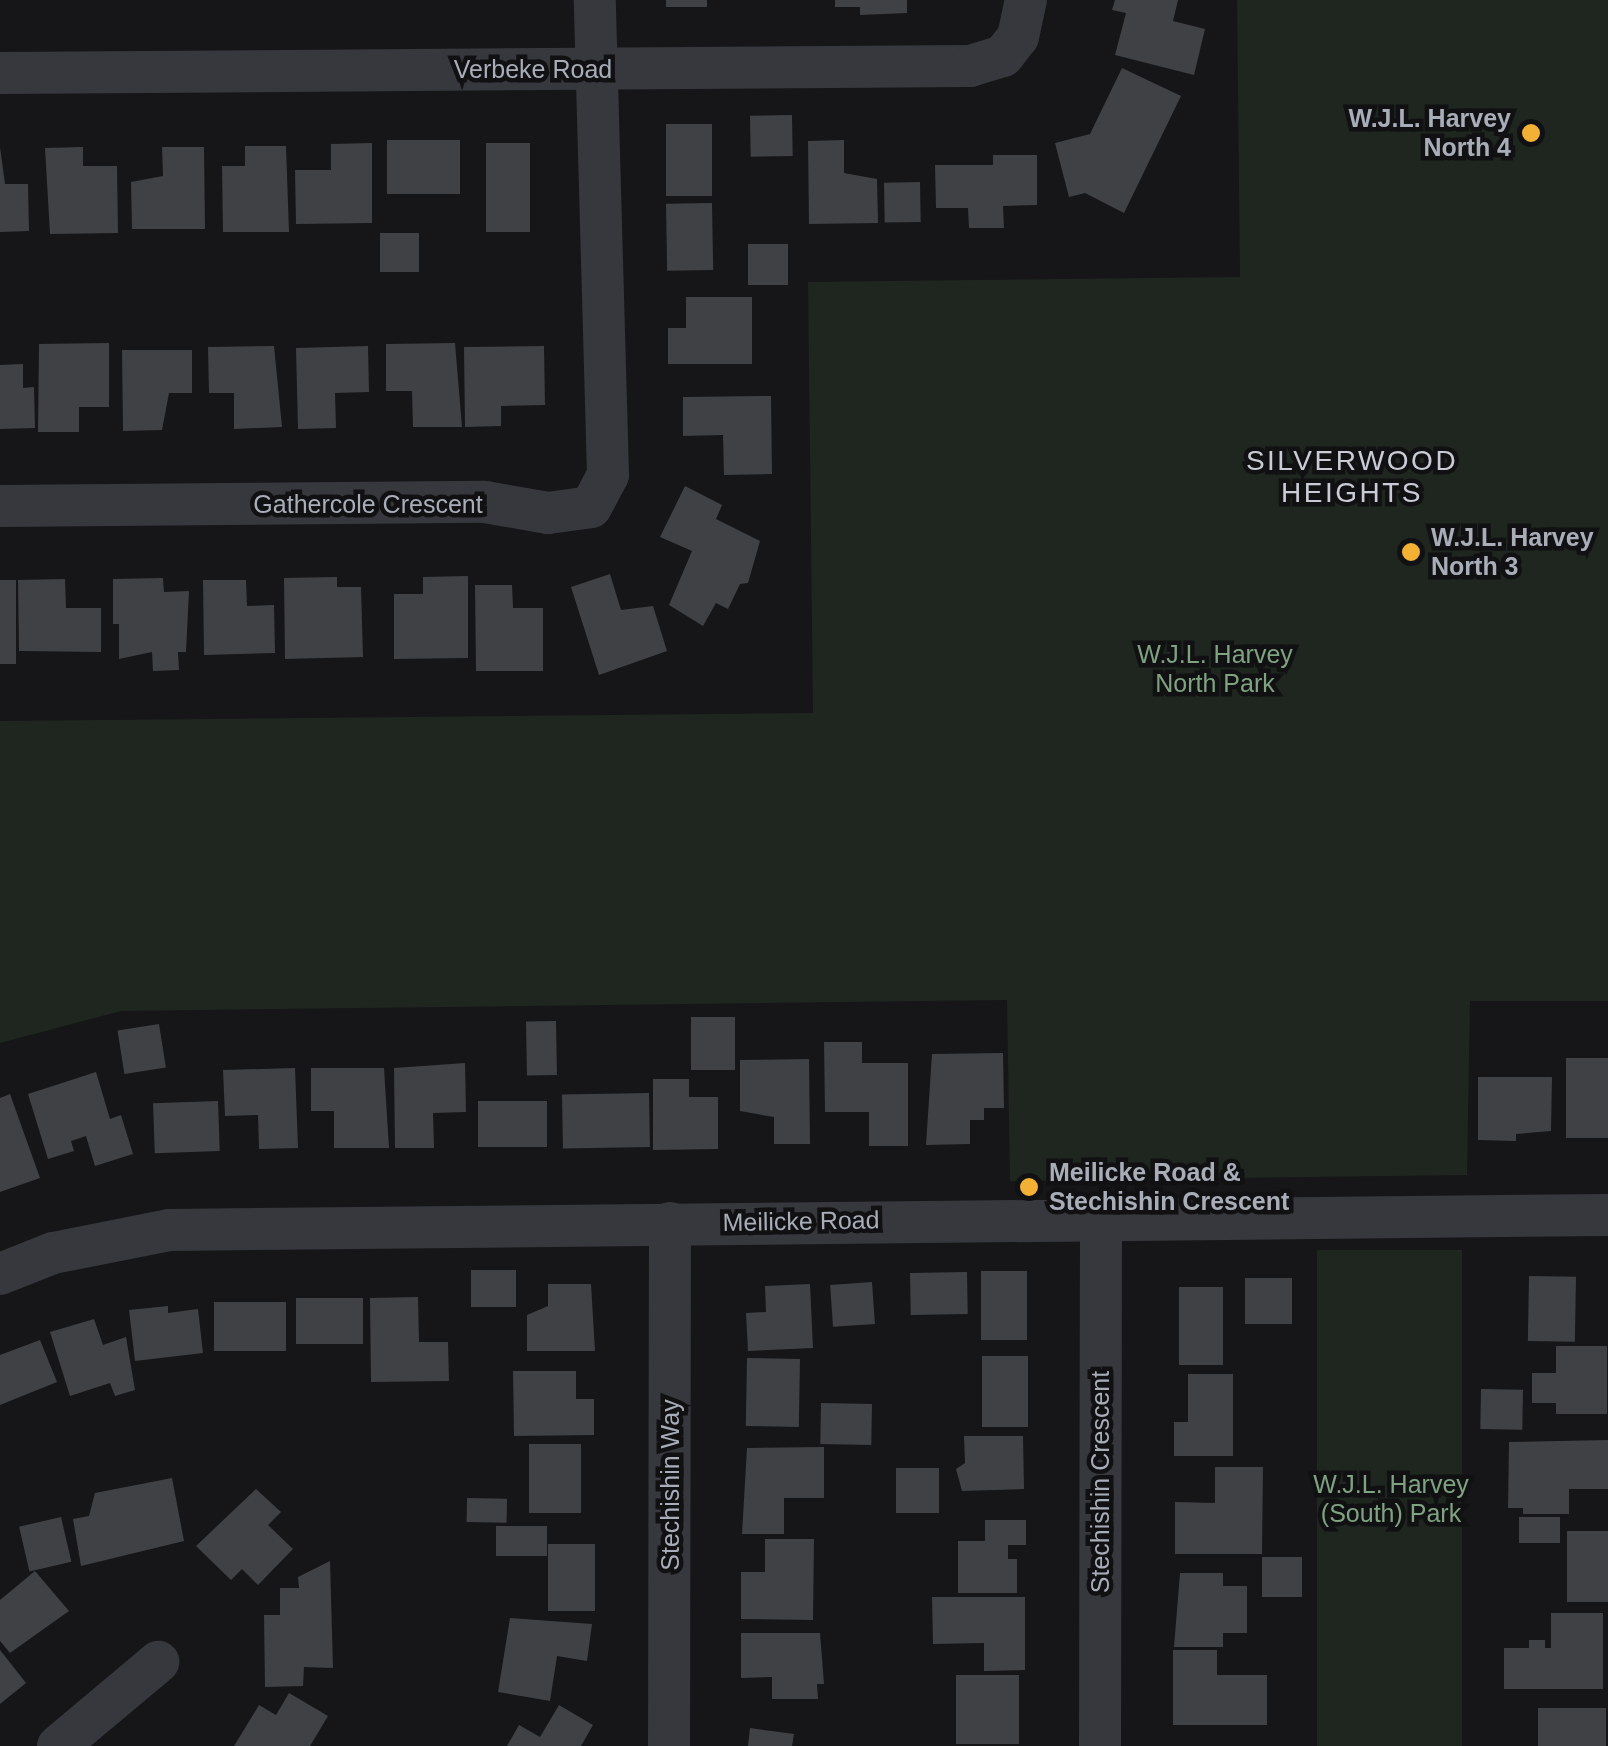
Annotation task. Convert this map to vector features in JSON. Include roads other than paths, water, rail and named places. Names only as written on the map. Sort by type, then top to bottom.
[{"type":"street","points":[[595,0],[596,68]]},
{"type":"street","name":"Verbeke Road","points":[[0,73],[970,66],[1004,56],[1018,36],[1026,0]]},
{"type":"street","name":"Gathercole Crescent","points":[[0,506],[484,502],[548,513],[591,507],[608,475],[596,68]]},
{"type":"street","name":"Meilicke Road","points":[[0,1274],[54,1254],[169,1230],[1608,1215]]},
{"type":"street","name":"Stechishin Crescent","points":[[1100,1746],[1101,1218]]},
{"type":"street","name":"Stechishin Way","points":[[669,1746],[670,1223]]},
{"type":"street","points":[[58,1746],[158,1662]]},
{"type":"place","name":"W.J.L. Harvey North 4","points":[[1531,133]]},
{"type":"place","name":"W.J.L. Harvey North 3","points":[[1411,552]]},
{"type":"place","name":"Meilicke Road & Stechishin Crescent","points":[[1029,1187]]},
{"type":"district","name":"SILVERWOOD HEIGHTS","points":[[1352,477]]},
{"type":"park label","name":"W.J.L. Harvey North Park","points":[[1215,670]]},
{"type":"park label","name":"W.J.L. Harvey (South) Park","points":[[1391,1500]]}]
